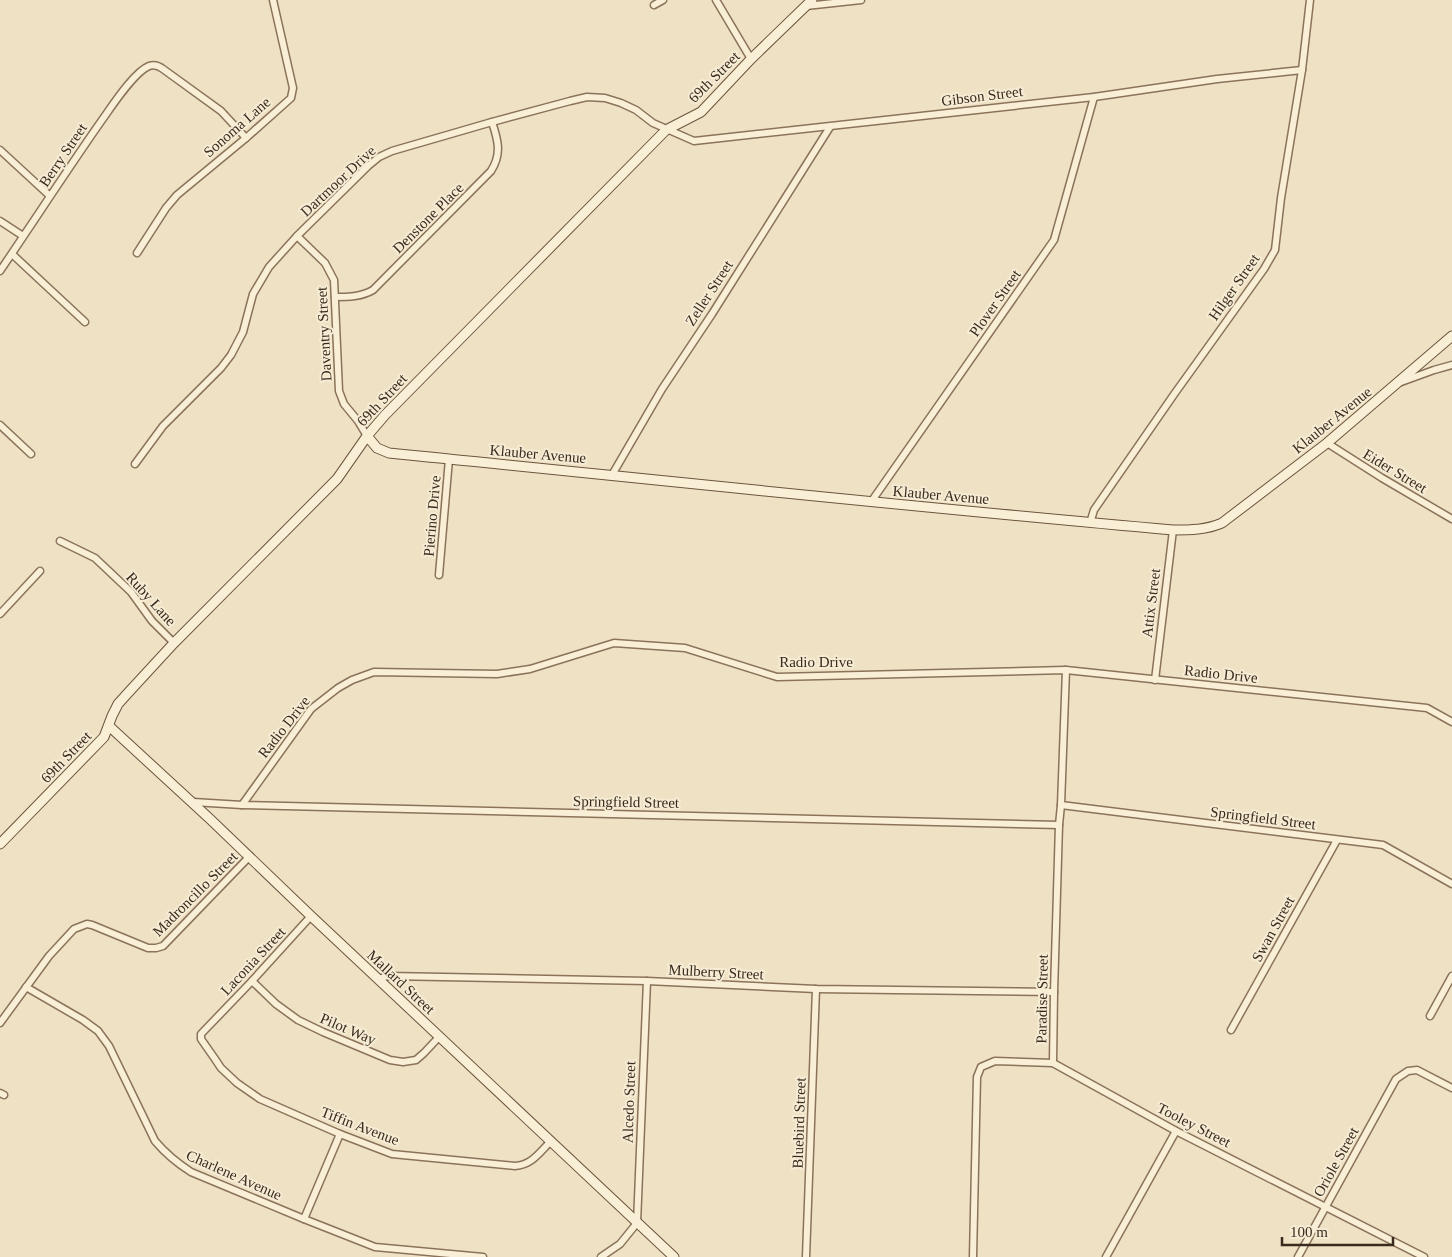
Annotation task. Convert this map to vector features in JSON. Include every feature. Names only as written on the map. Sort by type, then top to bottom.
[{"type":"street","name":"Sonoma Lane","points":[[137,253],[166,208],[177,195],[246,138],[290,98],[293,88],[273,0]]},
{"type":"street","points":[[654,5],[663,0]]},
{"type":"street","points":[[716,0],[751,59]]},
{"type":"street","points":[[809,3],[861,0]]},
{"type":"street","name":"Hilger Street","points":[[1090,523],[1094,510],[1264,269],[1274,250],[1302,70],[1310,0]]},
{"type":"street","name":"69th Street","points":[[0,844],[104,737],[118,704],[174,643],[337,479],[367,436],[385,415],[666,130],[701,112],[751,59],[809,3]]},
{"type":"street","name":"Berry Street","points":[[0,271],[22,236],[125,88],[150,65],[156,65],[163,69],[221,111],[246,138]]},
{"type":"street","name":"Gibson Street","points":[[666,130],[694,141],[1094,97],[1218,79],[1302,70]]},
{"type":"street","name":"Dartmoor Drive","points":[[134,464],[163,426],[221,368],[231,355],[243,332],[250,304],[258,285],[269,267],[368,166],[380,157],[399,148],[492,122],[578,99],[596,97],[613,100],[629,106],[653,124],[666,130]]},
{"type":"street","name":"Plover Street","points":[[872,502],[1054,240],[1094,97]]},
{"type":"street","name":"Denstone Place","points":[[334,297],[366,295],[373,290],[491,171],[499,151],[498,140],[492,122]]},
{"type":"street","name":"Zeller Street","points":[[612,474],[662,389],[712,314],[830,127]]},
{"type":"street","points":[[0,150],[50,196]]},
{"type":"street","points":[[0,221],[22,236]]},
{"type":"street","name":"Daventry Street","points":[[298,236],[329,268],[334,280],[339,392],[344,404],[358,420],[367,436]]},
{"type":"street","points":[[12,254],[85,322]]},
{"type":"street","name":"Klauber Avenue","points":[[367,436],[377,448],[389,453],[1090,523],[1173,530],[1196,530],[1222,524],[1327,443],[1452,336]]},
{"type":"street","points":[[1388,392],[1403,381],[1452,365]]},
{"type":"street","points":[[0,426],[31,454]]},
{"type":"street","name":"Eider Street","points":[[1327,443],[1452,519]]},
{"type":"street","name":"Pierino Drive","points":[[439,575],[449,459]]},
{"type":"street","name":"Attix Street","points":[[1155,680],[1173,530]]},
{"type":"street","name":"Ruby Lane","points":[[60,541],[95,558],[132,592],[152,621],[174,643]]},
{"type":"street","points":[[0,614],[40,571]]},
{"type":"street","name":"Radio Drive","points":[[242,805],[311,709],[338,688],[352,680],[374,672],[497,674],[530,669],[614,643],[685,648],[777,676],[1066,670],[1427,708],[1452,722]]},
{"type":"street","name":"Paradise Street","points":[[974,1257],[977,1077],[981,1067],[994,1061],[1053,1063],[1059,825],[1066,670]]},
{"type":"street","name":"Mallard Street","points":[[109,726],[193,802],[311,916],[674,1257]]},
{"type":"street","name":"Springfield Street","points":[[193,802],[242,805],[1059,825]]},
{"type":"street","name":"Springfield Street","points":[[1061,805],[1383,845],[1452,884]]},
{"type":"street","name":"Swan Street","points":[[1232,1030],[1337,840]]},
{"type":"street","name":"Madroncillo Street","points":[[0,1023],[49,956],[74,928],[87,924],[92,925],[148,948],[163,946],[250,856]]},
{"type":"street","name":"Laconia Street","points":[[212,1023],[311,916]]},
{"type":"street","name":"Mulberry Street","points":[[378,979],[388,976],[647,981],[816,989],[1054,992]]},
{"type":"street","points":[[1430,1016],[1452,976]]},
{"type":"street","name":"Pilot Way","points":[[252,981],[276,1004],[298,1020],[390,1060],[403,1062],[416,1060],[439,1037]]},
{"type":"street","name":"Alcedo Street","points":[[637,1223],[647,981]]},
{"type":"street","name":"Charlene Avenue","points":[[26,987],[83,1020],[98,1031],[110,1046],[155,1141],[175,1162],[191,1172],[376,1247],[483,1257]]},
{"type":"street","name":"Bluebird Street","points":[[806,1257],[816,989]]},
{"type":"street","name":"Tiffin Avenue","points":[[212,1023],[201,1034],[201,1039],[221,1068],[237,1083],[260,1099],[340,1134],[392,1154],[523,1166],[532,1161],[551,1141]]},
{"type":"street","name":"Tooley Street","points":[[1053,1063],[1176,1131],[1424,1257]]},
{"type":"street","name":"Oriole Street","points":[[1298,1257],[1396,1080],[1408,1071],[1417,1070],[1452,1088]]},
{"type":"street","points":[[1106,1257],[1176,1131]]},
{"type":"street","points":[[304,1219],[340,1134]]},
{"type":"street","points":[[601,1257],[620,1244],[637,1223]]}]
